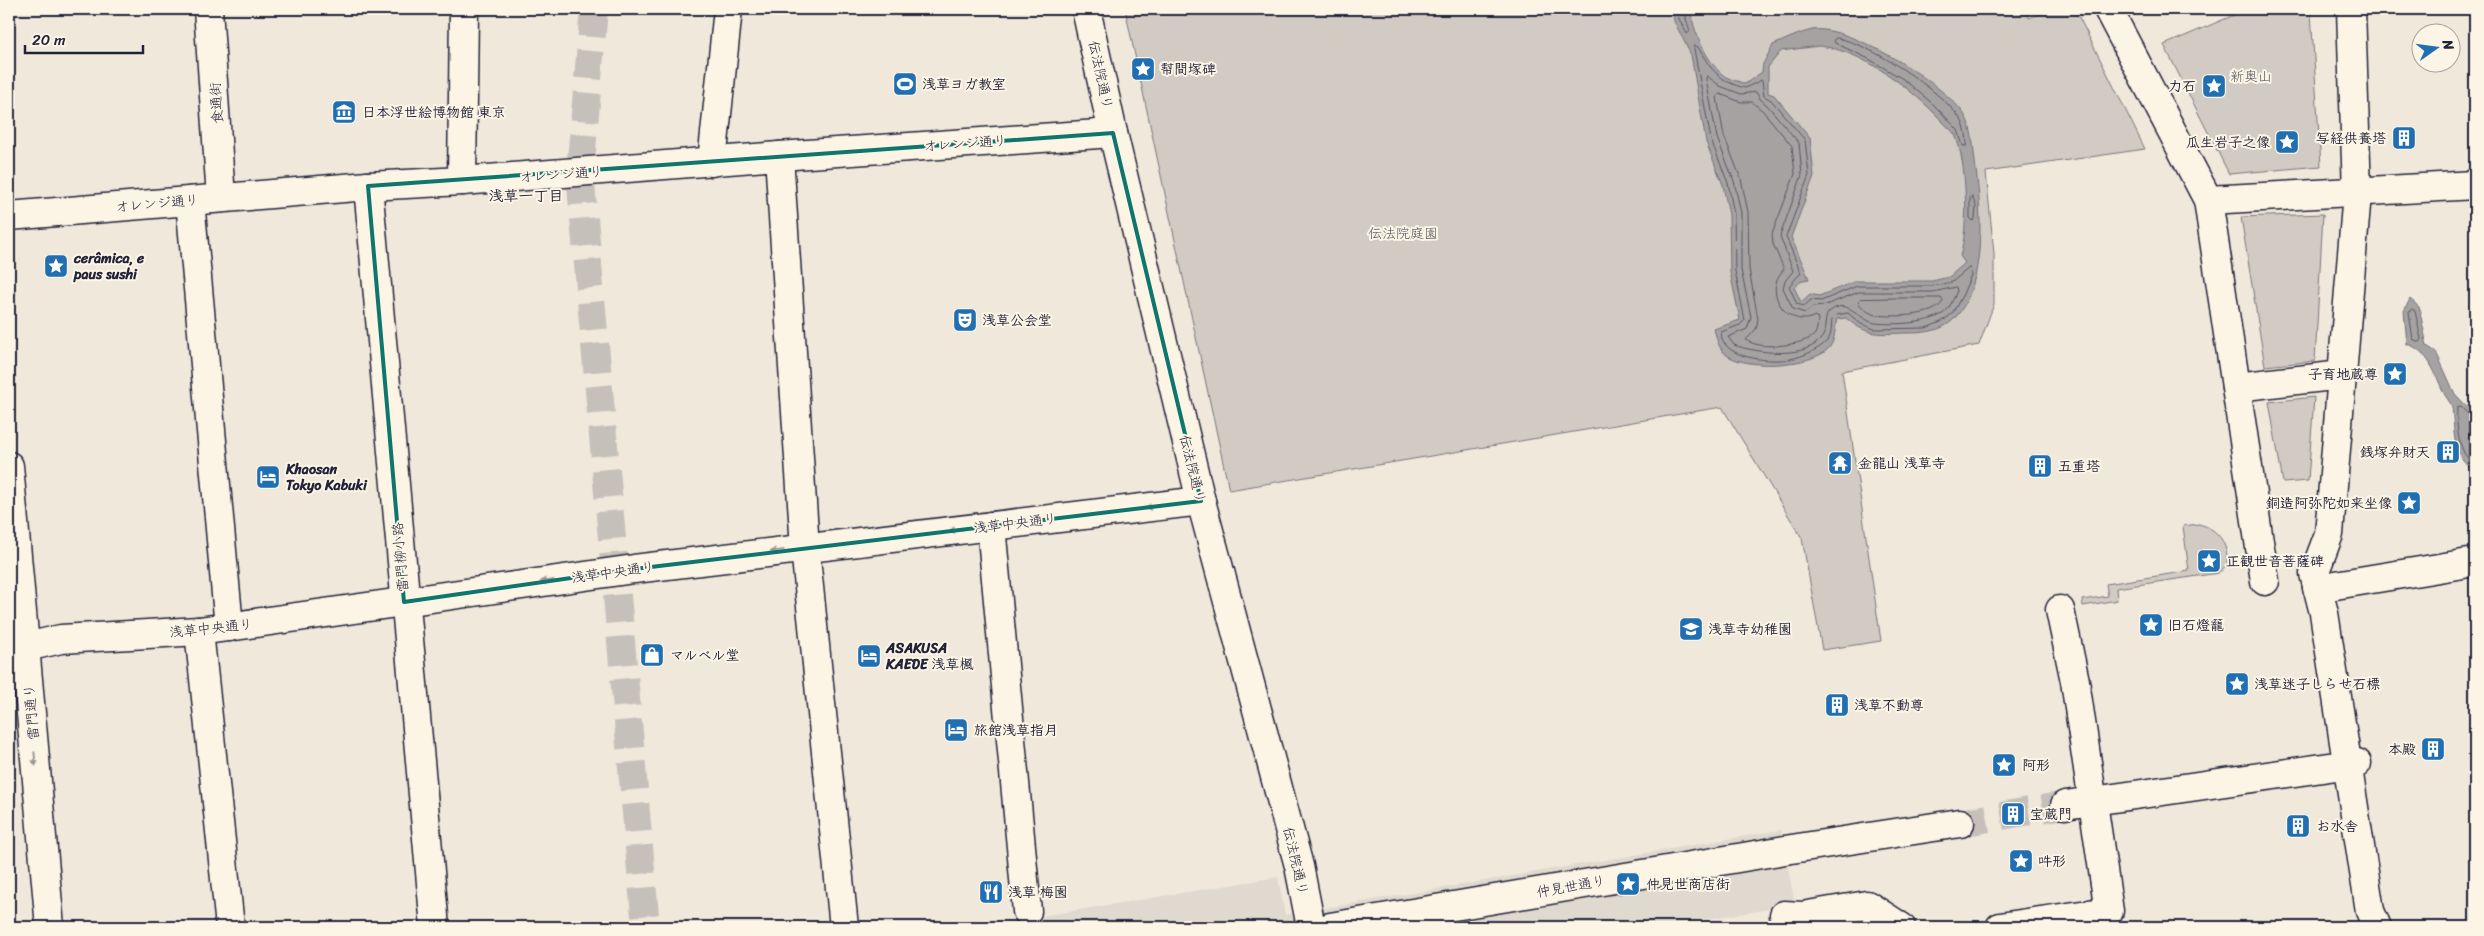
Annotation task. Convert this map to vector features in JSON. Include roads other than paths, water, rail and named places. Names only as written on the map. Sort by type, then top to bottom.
[{"type":"street","name":"食通街","points":[[208,9],[221,198]]},
{"type":"street","points":[[462,182],[464,9]]},
{"type":"street","points":[[712,162],[728,9]]},
{"type":"street","name":"伝法院通り","points":[[1086,9],[1113,133],[1201,501],[1299,866],[1310,927]]},
{"type":"street","points":[[2108,9],[2208,200],[2265,581]]},
{"type":"street","points":[[2351,9],[2357,192],[2329,534],[2314,574],[2316,588],[2324,613],[2352,764],[2351,782],[2370,910],[2377,927]]},
{"type":"street","name":"オレンジ通り","points":[[9,216],[368,186],[462,182],[779,156],[1113,133]]},
{"type":"street","points":[[779,156],[805,548],[844,927]]},
{"type":"street","points":[[2208,200],[2475,185]]},
{"type":"street","name":"雷門柳小路","points":[[368,186],[404,602],[435,927]]},
{"type":"street","points":[[190,200],[229,627]]},
{"type":"street","points":[[2236,387],[2342,376]]},
{"type":"street","name":"雷門通り","points":[[9,466],[17,648],[50,927]]},
{"type":"street","name":"浅草中央通り","points":[[17,648],[61,639],[199,631],[634,568],[1201,501]]},
{"type":"street","points":[[991,526],[1027,911]]},
{"type":"street","points":[[2316,588],[2475,562]]},
{"type":"street","points":[[2000,927],[2110,919],[2075,681],[2060,610]]},
{"type":"street","points":[[199,631],[230,927]]},
{"type":"street","points":[[2065,805],[2352,764]]},
{"type":"street","name":"仲見世通り","points":[[1330,927],[1960,822]]},
{"type":"street","points":[[1788,921],[1802,916],[1867,905],[1901,927]]},
{"type":"water","points":[[1672,9],[1691,9],[1694,26],[1702,46],[1713,65],[1726,77],[1745,84],[1762,72],[1763,64],[1773,45],[1812,30],[1828,31],[1849,36],[1894,59],[1937,87],[1953,102],[1964,114],[1971,131],[1980,222],[1980,244],[1972,286],[1965,304],[1954,319],[1943,327],[1931,331],[1888,334],[1867,331],[1846,318],[1837,319],[1834,338],[1827,350],[1814,357],[1789,363],[1749,363],[1728,356],[1722,350],[1718,344],[1714,329],[1740,320],[1730,272],[1729,215],[1723,185],[1706,142],[1691,55],[1674,21]],"holes":[[[1819,46],[1836,49],[1870,63],[1886,73],[1917,97],[1955,135],[1962,161],[1964,178],[1966,213],[1960,256],[1965,263],[1949,277],[1932,281],[1856,281],[1819,296],[1810,294],[1801,302],[1794,287],[1803,280],[1809,279],[1791,237],[1814,176],[1810,138],[1774,95],[1768,93],[1768,67],[1781,51]]]},
{"type":"water","points":[[2410,299],[2419,307],[2427,346],[2436,352],[2455,394],[2475,415],[2475,469],[2467,465],[2458,452],[2451,406],[2434,370],[2420,351],[2407,344],[2404,311]]},
{"type":"tunnel","points":[[594,9],[580,173],[646,927]]},
{"type":"tunnel","points":[[1960,823],[2065,805]]},
{"type":"place","name":"幇間塚碑","points":[[1143,69]]},
{"type":"place","name":"浅草ヨガ教室","points":[[905,84]]},
{"type":"place","name":"力石","points":[[2214,86]]},
{"type":"place","name":"日本浮世絵博物館 東京","points":[[344,112]]},
{"type":"place","name":"写経供養塔","points":[[2404,138]]},
{"type":"place","name":"瓜生岩子之像","points":[[2287,142]]},
{"type":"place","name":"cerâmica, e paus sushi","points":[[56,266]]},
{"type":"place","name":"浅草公会堂","points":[[965,320]]},
{"type":"place","name":"子育地蔵尊","points":[[2395,374]]},
{"type":"place","name":"銭塚弁財天","points":[[2448,452]]},
{"type":"place","name":"金龍山 浅草寺","points":[[1840,463]]},
{"type":"place","name":"五重塔","points":[[2040,466]]},
{"type":"place","name":"Khaosan Tokyo Kabuki","points":[[268,477]]},
{"type":"place","name":"銅造阿弥陀如来坐像","points":[[2409,503]]},
{"type":"place","name":"正観世音菩薩碑","points":[[2209,561]]},
{"type":"place","name":"旧石燈籠","points":[[2151,625]]},
{"type":"place","name":"浅草寺幼稚園","points":[[1691,629]]},
{"type":"place","name":"マルベル堂","points":[[652,655]]},
{"type":"place","name":"ASAKUSA KAEDE 浅草楓","points":[[869,656]]},
{"type":"place","name":"浅草迷子しらせ石標","points":[[2237,684]]},
{"type":"place","name":"浅草不動尊","points":[[1837,705]]},
{"type":"place","name":"旅館浅草指月","points":[[956,730]]},
{"type":"place","name":"本殿","points":[[2433,749]]},
{"type":"place","name":"阿形","points":[[2004,765]]},
{"type":"place","name":"宝蔵門","points":[[2013,814]]},
{"type":"place","name":"お水舎","points":[[2298,826]]},
{"type":"place","name":"吽形","points":[[2021,861]]},
{"type":"place","name":"仲見世商店街","points":[[1628,884]]},
{"type":"place","name":"浅草 梅園","points":[[991,892]]},
{"type":"district","name":"浅草一丁目","points":[[526,196]]},
{"type":"park label","name":"新奥山","points":[[2251,76]]},
{"type":"park label","name":"伝法院庭園","points":[[1403,233]]}]
